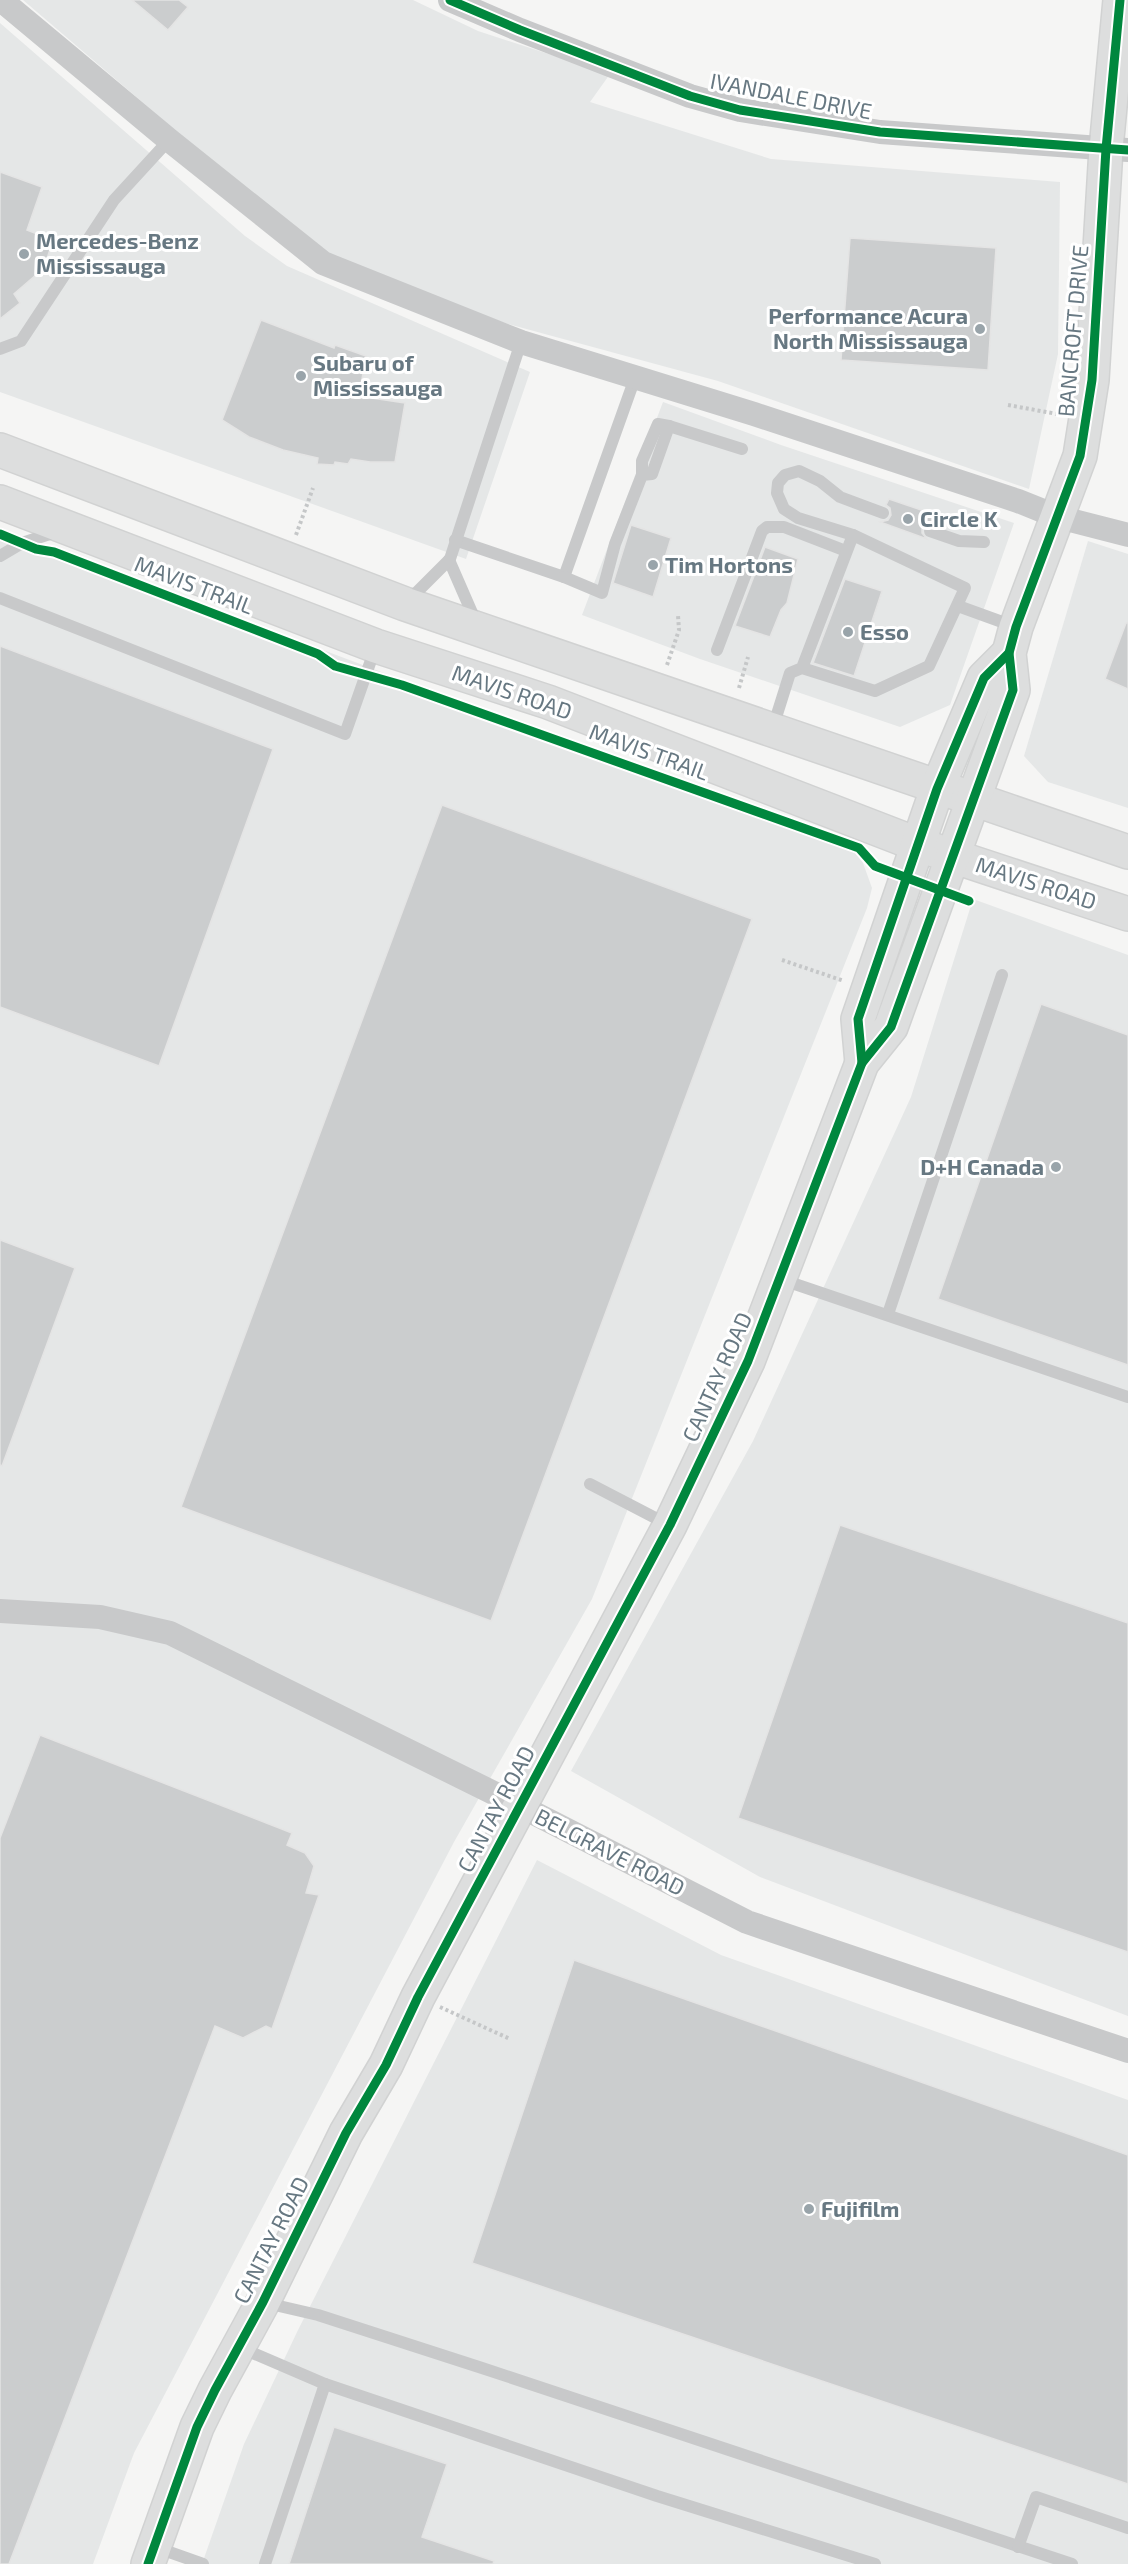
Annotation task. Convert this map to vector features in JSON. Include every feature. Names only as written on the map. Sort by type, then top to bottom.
[{"type":"street","points":[[1,0],[323,264],[521,342],[1018,501],[1058,517],[1128,535]]},
{"type":"street","name":"IVANDALE DRIVE","points":[[450,0],[520,30],[690,96],[740,110],[880,132],[1117,150]]},
{"type":"street","name":"BANCROFT DRIVE","points":[[919,845],[937,789],[984,678],[1013,640],[1080,456],[1092,380],[1117,150],[1120,0]]},
{"type":"street","points":[[0,450],[405,604],[937,789],[1128,852]]},
{"type":"street","name":"MAVIS ROAD","points":[[0,502],[376,646],[548,702],[919,845],[1128,914]]},
{"type":"street","name":"BANCROFT DRIVE","points":[[954,857],[972,800],[1013,690],[1013,640]]},
{"type":"street","name":"CANTAY ROAD","points":[[862,1063],[858,1019],[919,845]]},
{"type":"street","name":"CANTAY ROAD","points":[[151,2555],[197,2427],[263,2302],[346,2133],[386,2065],[418,1997],[670,1526],[748,1361],[862,1063],[891,1027],[954,857]]},
{"type":"street","name":"BELGRAVE ROAD","points":[[0,1611],[100,1617],[170,1633],[520,1806],[747,1922],[1128,2051]]},
{"type":"lane","points":[[0,349],[21,340],[114,200],[169,140]]},
{"type":"lane","points":[[405,604],[449,560],[521,342]]},
{"type":"lane","points":[[564,577],[635,378]]},
{"type":"lane","points":[[455,540],[564,577],[602,593],[615,544],[642,475],[652,474],[669,426],[742,449]]},
{"type":"lane","points":[[771,731],[790,673],[802,668],[875,691],[929,666],[965,588],[853,535],[798,518],[784,509],[777,493],[778,483],[785,475],[799,471],[820,481],[840,497],[883,513]]},
{"type":"lane","points":[[717,650],[762,531],[767,527],[784,527],[846,551]]},
{"type":"lane","points":[[0,556],[22,543],[67,529]]},
{"type":"lane","points":[[930,531],[959,541],[984,542]]},
{"type":"lane","points":[[802,668],[853,535]]},
{"type":"lane","points":[[449,560],[480,630]]},
{"type":"lane","points":[[0,598],[345,734],[376,646]]},
{"type":"lane","points":[[958,606],[1013,640]]},
{"type":"lane","points":[[888,1314],[1002,975]]},
{"type":"lane","points":[[780,1279],[1128,1397]]},
{"type":"lane","points":[[590,1484],[670,1526]]},
{"type":"lane","points":[[263,2302],[318,2315],[1072,2564]]},
{"type":"lane","points":[[238,2347],[325,2384],[657,2496],[875,2564]]},
{"type":"lane","points":[[266,2564],[325,2384]]},
{"type":"lane","points":[[1018,2547],[1036,2497],[1128,2528]]},
{"type":"lane","points":[[151,2555],[203,2564]]},
{"type":"path","points":[[1008,405],[1057,414]]},
{"type":"path","points":[[296,536],[313,488]]},
{"type":"path","points":[[667,665],[679,630],[678,615]]},
{"type":"path","points":[[739,688],[748,657]]},
{"type":"path","points":[[782,960],[845,981]]},
{"type":"path","points":[[418,1997],[510,2039]]},
{"type":"shaded area","points":[[23,0],[413,0],[478,31],[610,74],[590,102],[771,159],[1060,182],[1058,354],[1029,489],[718,381],[508,324],[328,261]]},
{"type":"shaded area","points":[[0,23],[245,236],[287,266],[530,372],[466,559],[0,392]]},
{"type":"shaded area","points":[[663,402],[781,445],[1014,523],[950,705],[900,727],[700,659],[582,615]]},
{"type":"shaded area","points":[[0,528],[853,850],[863,863],[872,888],[867,908],[592,1599],[454,1842],[134,2453],[93,2564],[0,2564]]},
{"type":"shaded area","points":[[1088,541],[1128,554],[1128,808],[1048,782],[1024,756]]},
{"type":"shaded area","points":[[973,899],[1128,955],[1128,2016],[760,1877],[571,1771],[753,1441],[911,1097]]},
{"type":"shaded area","points":[[537,1860],[721,1955],[1128,2100],[1128,2564],[202,2564],[244,2444],[298,2330]]},
{"type":"building","points":[[132,0],[179,0],[188,7],[168,30]]},
{"type":"building","name":"Mercedes-Benz Mississauga","points":[[0,172],[42,187],[27,230],[53,240],[44,268],[14,294],[20,303],[0,319]]},
{"type":"building","points":[[850,238],[996,248],[988,370],[841,360]]},
{"type":"building","name":"Subaru of Mississauga","points":[[261,320],[334,348],[335,345],[366,356],[359,396],[405,403],[395,462],[351,459],[348,464],[335,462],[334,465],[317,464],[318,458],[283,450],[249,437],[222,420]]},
{"type":"building","name":"Circle K","points":[[889,499],[936,515],[933,523],[928,523],[922,528],[922,533],[927,539],[880,522],[888,520],[891,515],[890,508],[886,505]]},
{"type":"building","points":[[631,525],[671,538],[653,597],[613,583]]},
{"type":"building","points":[[765,547],[798,559],[787,603],[781,610],[770,637],[735,626]]},
{"type":"building","points":[[845,579],[882,591],[854,676],[813,663]]},
{"type":"building","points":[[1126,623],[1128,623],[1128,689],[1105,679]]},
{"type":"building","points":[[0,646],[273,749],[159,1066],[0,1007]]},
{"type":"building","points":[[442,805],[752,919],[491,1621],[181,1507]]},
{"type":"building","name":"D+H Canada","points":[[1041,1004],[1128,1035],[1128,1365],[938,1299]]},
{"type":"building","points":[[0,1240],[75,1268],[2,1466],[0,1465]]},
{"type":"building","points":[[840,1525],[1128,1623],[1128,1952],[738,1818]]},
{"type":"building","points":[[40,1735],[292,1833],[287,1845],[305,1853],[314,1866],[306,1893],[319,1895],[272,2029],[266,2026],[243,2038],[215,2026],[9,2564],[0,2564],[0,1838]]},
{"type":"building","name":"Fujifilm","points":[[574,1960],[1128,2155],[1128,2484],[472,2263]]},
{"type":"building","points":[[334,2427],[447,2464],[422,2537],[494,2561],[493,2564],[289,2564]]},
{"type":"cycle path","points":[[450,0],[520,30],[690,96],[740,110],[880,132],[1128,150]]},
{"type":"cycle path","points":[[148,2564],[197,2427],[215,2390],[263,2302],[346,2133],[386,2065],[418,1997],[670,1525],[748,1361],[862,1063],[891,1027],[1013,690],[1009,653],[1016,627],[1080,456],[1092,380],[1106,149],[1120,0]]},
{"type":"cycle path","name":"MAVIS TRAIL","points":[[0,534],[36,549],[54,552],[318,654],[335,666],[402,685],[859,848],[875,866],[969,901]]},
{"type":"cycle path","points":[[862,1063],[858,1019],[937,789],[984,678],[1009,653]]},
{"type":"place","name":"Mercedes-Benz Mississauga","points":[[24,254]]},
{"type":"place","name":"Performance Acura North Mississauga","points":[[980,329]]},
{"type":"place","name":"Subaru of Mississauga","points":[[301,376]]},
{"type":"place","name":"Circle K","points":[[908,519]]},
{"type":"place","name":"Tim Hortons","points":[[653,565]]},
{"type":"place","name":"Esso","points":[[848,632]]},
{"type":"place","name":"D+H Canada","points":[[1056,1167]]},
{"type":"place","name":"Fujifilm","points":[[809,2209]]}]
